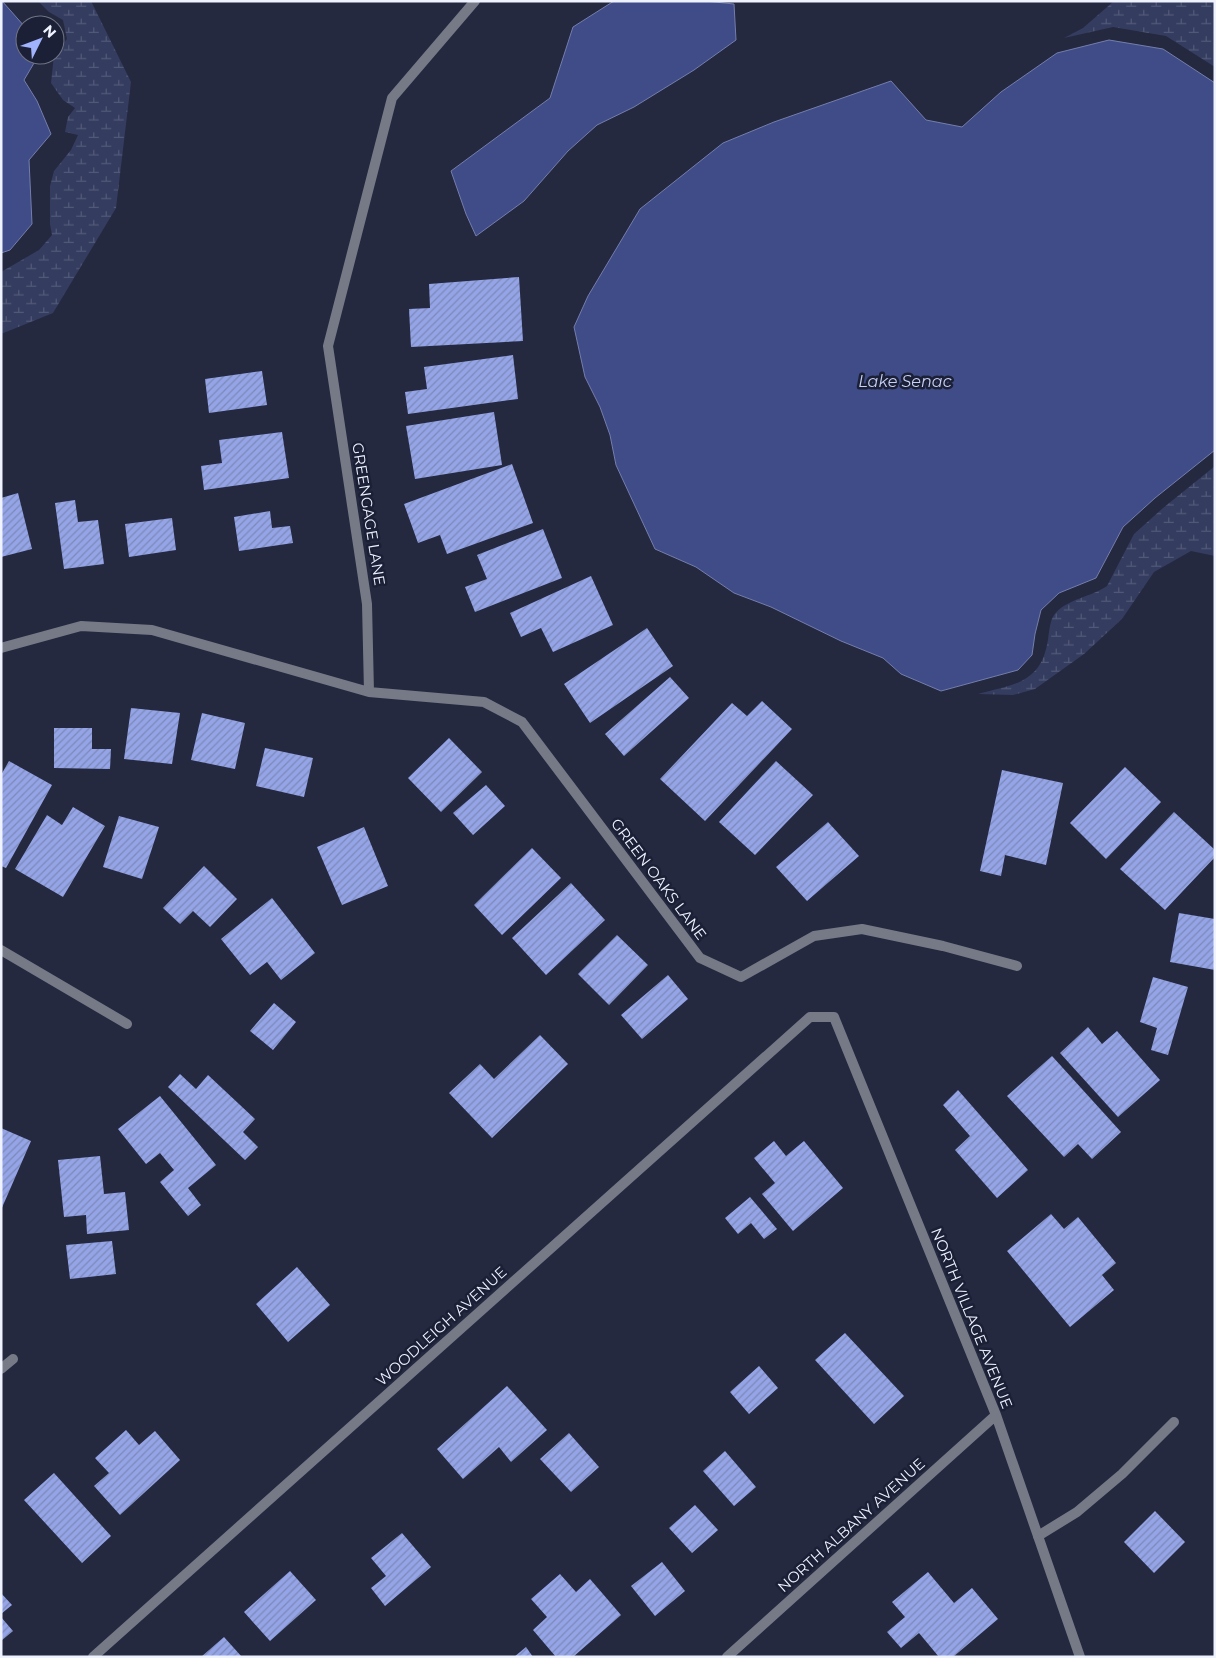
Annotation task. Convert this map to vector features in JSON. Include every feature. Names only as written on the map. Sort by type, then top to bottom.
[{"type":"street","name":"GREENGAGE LANE","points":[[369,692],[368,604],[328,346],[392,98],[475,1]]},
{"type":"street","points":[[1,648],[81,626],[152,630],[369,692]]},
{"type":"street","name":"GREEN OAKS LANE","points":[[369,692],[484,702],[522,722],[700,958],[741,977],[814,936],[862,929],[943,946],[1017,966]]},
{"type":"street","points":[[1,950],[127,1024]]},
{"type":"street","name":"NORTH VILLAGE AVENUE","points":[[810,1017],[834,1017],[996,1415],[1080,1657]]},
{"type":"street","name":"WOODLEIGH AVENUE","points":[[93,1657],[810,1017]]},
{"type":"street","points":[[1,1369],[13,1358]]},
{"type":"street","name":"NORTH ALBANY AVENUE","points":[[727,1657],[996,1415]]},
{"type":"street","points":[[1038,1536],[1077,1512],[1122,1474],[1174,1422]]},
{"type":"green space","points":[[38,1],[91,1],[131,82],[116,208],[53,313],[1,334],[1,272],[39,250],[52,235],[50,224],[50,186],[54,171],[71,150],[78,135],[65,132],[68,117],[75,108],[63,100],[51,83],[53,65],[65,65],[65,41],[67,39],[65,15],[54,15]]},
{"type":"green space","points":[[1114,1],[1215,1],[1215,67],[1166,36],[1113,27],[1064,38],[1083,28]]},
{"type":"green space","points":[[1215,466],[1215,556],[1191,551],[1154,572],[1122,619],[1084,654],[1035,689],[1013,695],[978,694],[1012,685],[1030,675],[1043,658],[1054,615],[1065,605],[1107,586],[1134,534]]},
{"type":"water","points":[[2,1],[15,16],[15,65],[33,65],[24,80],[37,101],[51,134],[29,160],[32,224],[10,250],[1,253]]},
{"type":"water","points":[[614,1],[705,1],[734,4],[736,40],[694,70],[634,107],[597,125],[568,151],[524,201],[476,236],[451,171],[550,98],[573,27]]},
{"type":"water","name":"Lake Senac","points":[[1109,40],[1163,49],[1215,83],[1215,450],[1155,498],[1123,527],[1096,578],[1059,593],[1041,610],[1032,655],[1018,670],[941,691],[901,674],[883,658],[841,641],[771,607],[734,593],[696,567],[655,549],[616,465],[610,435],[600,407],[585,377],[574,327],[588,296],[640,209],[723,143],[774,122],[891,81],[926,120],[962,127],[1001,92],[1057,53]]},
{"type":"building","points":[[519,277],[523,341],[411,347],[409,309],[430,308],[429,284]]},
{"type":"building","points":[[513,355],[518,399],[408,414],[405,392],[427,389],[424,367]]},
{"type":"building","points":[[262,371],[267,405],[209,413],[205,379]]},
{"type":"building","points":[[494,412],[502,465],[415,479],[406,426]]},
{"type":"building","points":[[282,432],[289,478],[204,490],[201,466],[222,463],[219,440]]},
{"type":"building","points":[[512,464],[533,523],[447,554],[440,535],[418,543],[404,504]]},
{"type":"building","points":[[18,493],[32,549],[1,557],[1,498]]},
{"type":"building","points":[[75,500],[78,522],[98,520],[104,564],[64,569],[55,503]]},
{"type":"building","points":[[270,511],[272,528],[290,526],[293,543],[239,551],[234,517]]},
{"type":"building","points":[[172,518],[176,550],[129,557],[125,524]]},
{"type":"building","points":[[543,529],[562,578],[475,612],[465,587],[487,579],[477,555]]},
{"type":"building","points":[[591,576],[613,625],[553,652],[541,628],[521,637],[510,613]]},
{"type":"building","points":[[647,628],[673,666],[590,723],[564,684]]},
{"type":"building","points":[[670,677],[689,698],[624,756],[605,734]]},
{"type":"building","points":[[762,701],[792,729],[705,821],[660,779],[732,703],[747,716]]},
{"type":"building","points":[[131,708],[180,713],[172,764],[124,759]]},
{"type":"building","points":[[202,713],[245,723],[235,769],[191,760]]},
{"type":"building","points":[[54,728],[92,728],[92,749],[111,749],[110,769],[54,768]]},
{"type":"building","points":[[449,738],[482,772],[441,812],[408,778]]},
{"type":"building","points":[[265,748],[313,758],[304,797],[256,786]]},
{"type":"building","points":[[9,761],[52,785],[6,868],[1,866],[1,775]]},
{"type":"building","points":[[776,761],[813,795],[755,855],[719,822]]},
{"type":"building","points":[[1125,767],[1161,802],[1106,859],[1070,823]]},
{"type":"building","points":[[1002,770],[1063,783],[1046,865],[1005,855],[1001,876],[980,871]]},
{"type":"building","points":[[486,785],[505,806],[473,835],[453,813]]},
{"type":"building","points":[[73,807],[105,826],[63,897],[15,869],[47,815],[62,825]]},
{"type":"building","points":[[1174,812],[1215,850],[1215,857],[1165,910],[1120,869]]},
{"type":"building","points":[[119,816],[159,827],[142,879],[103,867]]},
{"type":"building","points":[[828,822],[859,856],[807,901],[776,867]]},
{"type":"building","points":[[364,827],[388,886],[342,905],[317,847]]},
{"type":"building","points":[[532,848],[561,878],[502,935],[474,905]]},
{"type":"building","points":[[204,866],[237,899],[210,927],[193,911],[180,924],[163,908]]},
{"type":"building","points":[[571,883],[605,920],[546,975],[512,938]]},
{"type":"building","points":[[272,898],[315,953],[281,980],[267,962],[250,975],[221,939]]},
{"type":"building","points":[[1179,913],[1215,919],[1215,970],[1170,962]]},
{"type":"building","points":[[617,935],[648,965],[609,1005],[578,974]]},
{"type":"building","points":[[668,975],[688,999],[642,1039],[621,1015]]},
{"type":"building","points":[[1153,977],[1188,987],[1168,1055],[1151,1050],[1157,1028],[1140,1022]]},
{"type":"building","points":[[274,1003],[296,1022],[273,1050],[250,1031]]},
{"type":"building","points":[[1088,1027],[1102,1044],[1117,1031],[1160,1080],[1118,1117],[1060,1053]]},
{"type":"building","points":[[540,1035],[568,1064],[492,1138],[449,1093],[480,1064],[494,1079]]},
{"type":"building","points":[[1052,1056],[1121,1132],[1092,1159],[1078,1144],[1064,1157],[1007,1096]]},
{"type":"building","points":[[180,1074],[196,1089],[208,1075],[255,1119],[243,1132],[258,1147],[245,1160],[168,1087]]},
{"type":"building","points":[[958,1090],[1028,1170],[997,1198],[955,1150],[970,1136],[943,1105]]},
{"type":"building","points":[[160,1096],[216,1165],[188,1188],[201,1205],[188,1216],[160,1182],[174,1170],[160,1153],[146,1164],[118,1129]]},
{"type":"building","points":[[1,1128],[31,1141],[1,1210]]},
{"type":"building","points":[[774,1141],[786,1156],[804,1141],[843,1188],[793,1231],[762,1194],[775,1183],[754,1158]]},
{"type":"building","points":[[100,1156],[104,1194],[125,1192],[129,1230],[87,1234],[86,1215],[64,1217],[58,1160]]},
{"type":"building","points":[[750,1197],[777,1229],[764,1239],[751,1223],[738,1234],[725,1218]]},
{"type":"building","points":[[1051,1214],[1064,1229],[1078,1217],[1116,1263],[1102,1275],[1114,1290],[1070,1327],[1007,1251]]},
{"type":"building","points":[[112,1241],[116,1274],[70,1279],[66,1245]]},
{"type":"building","points":[[297,1267],[330,1305],[288,1342],[256,1304]]},
{"type":"building","points":[[845,1333],[904,1396],[874,1424],[815,1360]]},
{"type":"building","points":[[759,1366],[778,1388],[749,1414],[730,1392]]},
{"type":"building","points":[[507,1386],[547,1430],[511,1462],[499,1447],[463,1479],[437,1449]]},
{"type":"building","points":[[126,1430],[139,1445],[155,1431],[180,1460],[120,1515],[94,1486],[109,1473],[95,1458]]},
{"type":"building","points":[[569,1433],[599,1467],[571,1492],[540,1459]]},
{"type":"building","points":[[725,1451],[756,1487],[734,1506],[703,1471]]},
{"type":"building","points":[[54,1473],[111,1536],[82,1563],[24,1500]]},
{"type":"building","points":[[695,1505],[718,1530],[692,1553],[669,1528]]},
{"type":"building","points":[[1155,1511],[1185,1542],[1154,1573],[1124,1542]]},
{"type":"building","points":[[402,1533],[431,1567],[385,1606],[371,1588],[386,1576],[371,1558]]},
{"type":"building","points":[[662,1562],[685,1591],[655,1616],[631,1586]]},
{"type":"building","points":[[290,1571],[316,1600],[270,1641],[244,1612]]},
{"type":"building","points":[[928,1572],[954,1603],[972,1588],[998,1619],[953,1657],[939,1657],[919,1633],[901,1648],[887,1632],[905,1617],[892,1602]]},
{"type":"building","points":[[560,1574],[576,1592],[590,1579],[621,1615],[573,1657],[556,1657],[533,1630],[547,1617],[531,1599]]},
{"type":"building","points":[[1,1593],[12,1605],[1,1614]]},
{"type":"building","points":[[1,1617],[13,1631],[1,1641]]},
{"type":"building","points":[[224,1637],[242,1657],[201,1657]]},
{"type":"building","points":[[526,1647],[533,1657],[514,1657]]}]
